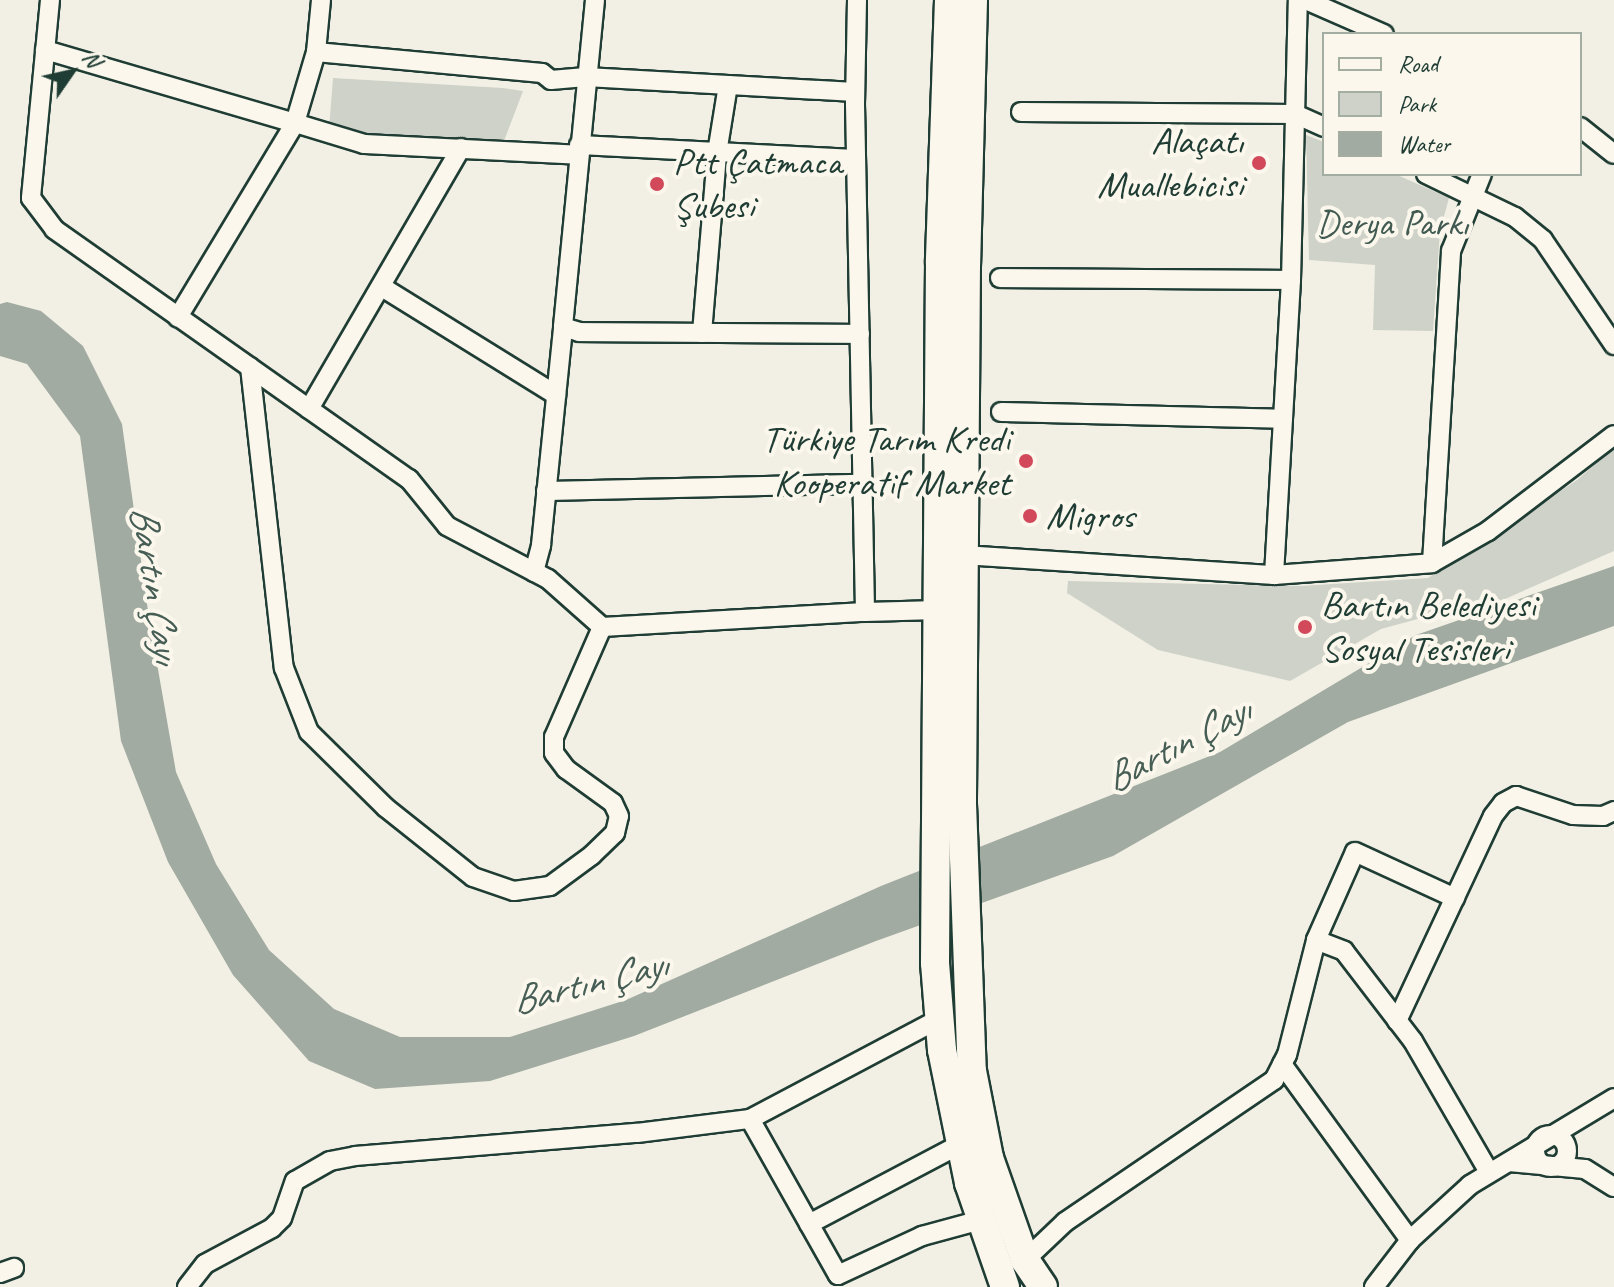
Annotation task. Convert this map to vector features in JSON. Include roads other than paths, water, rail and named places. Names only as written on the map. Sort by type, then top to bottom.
[{"type":"highway","points":[[949,0],[953,264],[963,555],[962,804],[972,1071],[989,1158],[1025,1260],[1043,1287]]},
{"type":"highway","points":[[973,0],[953,264],[938,610],[933,815],[935,963],[939,1019],[961,1144],[1002,1286]]},
{"type":"street","points":[[50,0],[31,198],[54,229],[409,479],[447,526],[548,579],[602,627],[938,610]]},
{"type":"street","points":[[178,317],[295,123],[316,52],[321,0]]},
{"type":"street","points":[[534,572],[546,491],[595,0]]},
{"type":"street","points":[[857,0],[855,92],[865,612]]},
{"type":"street","points":[[1274,575],[1291,280],[1298,0]]},
{"type":"street","points":[[1306,0],[1379,32]]},
{"type":"street","points":[[45,50],[364,144],[856,159]]},
{"type":"street","points":[[316,52],[542,73],[551,80],[586,77],[855,92]]},
{"type":"street","points":[[702,333],[717,153],[728,85]]},
{"type":"street","points":[[1021,112],[1295,114],[1322,126]]},
{"type":"street","points":[[1582,129],[1614,154]]},
{"type":"street","points":[[309,409],[461,148]]},
{"type":"street","points":[[1430,176],[1515,217],[1543,240],[1614,345]]},
{"type":"street","points":[[1432,563],[1451,251],[1481,176]]},
{"type":"street","points":[[1000,278],[1291,280]]},
{"type":"street","points":[[382,287],[556,395]]},
{"type":"street","points":[[563,327],[579,332],[860,334]]},
{"type":"street","points":[[250,367],[284,668],[309,732],[385,807],[473,877],[514,891],[550,886],[592,855],[615,833],[619,816],[613,803],[566,769],[554,753],[554,737],[602,627]]},
{"type":"street","points":[[1001,412],[1283,419]]},
{"type":"street","points":[[963,555],[1274,575],[1432,563],[1488,531],[1614,435]]},
{"type":"street","points":[[546,491],[863,484]]},
{"type":"street","points":[[1397,1021],[1493,816],[1503,803],[1516,796],[1573,815],[1603,816],[1614,811]]},
{"type":"street","points":[[1025,1260],[1065,1222],[1274,1080],[1282,1064],[1316,940],[1355,852],[1455,898]]},
{"type":"street","points":[[1316,940],[1344,951],[1413,1041],[1489,1172]]},
{"type":"street","points":[[187,1287],[205,1264],[272,1228],[282,1218],[295,1181],[330,1161],[355,1156],[637,1133],[750,1119],[939,1019]]},
{"type":"street","points":[[1282,1064],[1410,1240]]},
{"type":"street","points":[[1374,1287],[1410,1240],[1470,1185],[1543,1138],[1614,1098]]},
{"type":"street","points":[[750,1119],[838,1275],[922,1236],[981,1220]]},
{"type":"street","points":[[1543,1138],[1536,1145],[1536,1155],[1542,1164],[1552,1167]]},
{"type":"street","points":[[809,1224],[961,1144]]},
{"type":"street","points":[[1509,1162],[1585,1169],[1614,1187]]},
{"type":"water","points":[[7,302],[41,311],[83,346],[122,424],[149,618],[176,772],[216,864],[269,950],[334,1009],[400,1037],[510,1037],[626,1000],[881,886],[1220,752],[1416,635],[1614,566],[1614,626],[1348,722],[1113,856],[876,941],[634,1036],[490,1081],[375,1089],[309,1061],[233,975],[168,862],[121,741],[80,436],[27,364],[0,356],[0,304]]},
{"type":"place","name":"Alaçatı Muallebicisi","points":[[1259,163]]},
{"type":"place","name":"Ptt Çatmaca Şubesi","points":[[657,184]]},
{"type":"place","name":"Türkiye Tarım Kredi Kooperatif Market","points":[[1026,461]]},
{"type":"place","name":"Migros","points":[[1030,516]]},
{"type":"place","name":"Bartın Belediyesi Sosyal Tesisleri","points":[[1305,627]]},
{"type":"park label","name":"Derya Parkı","points":[[1392,223]]},
{"type":"water label","name":"Bartın Çayı","points":[[156,584]]},
{"type":"water label","name":"Bartın Çayı","points":[[1177,744]]},
{"type":"water label","name":"Bartın Çayı","points":[[589,982]]}]
